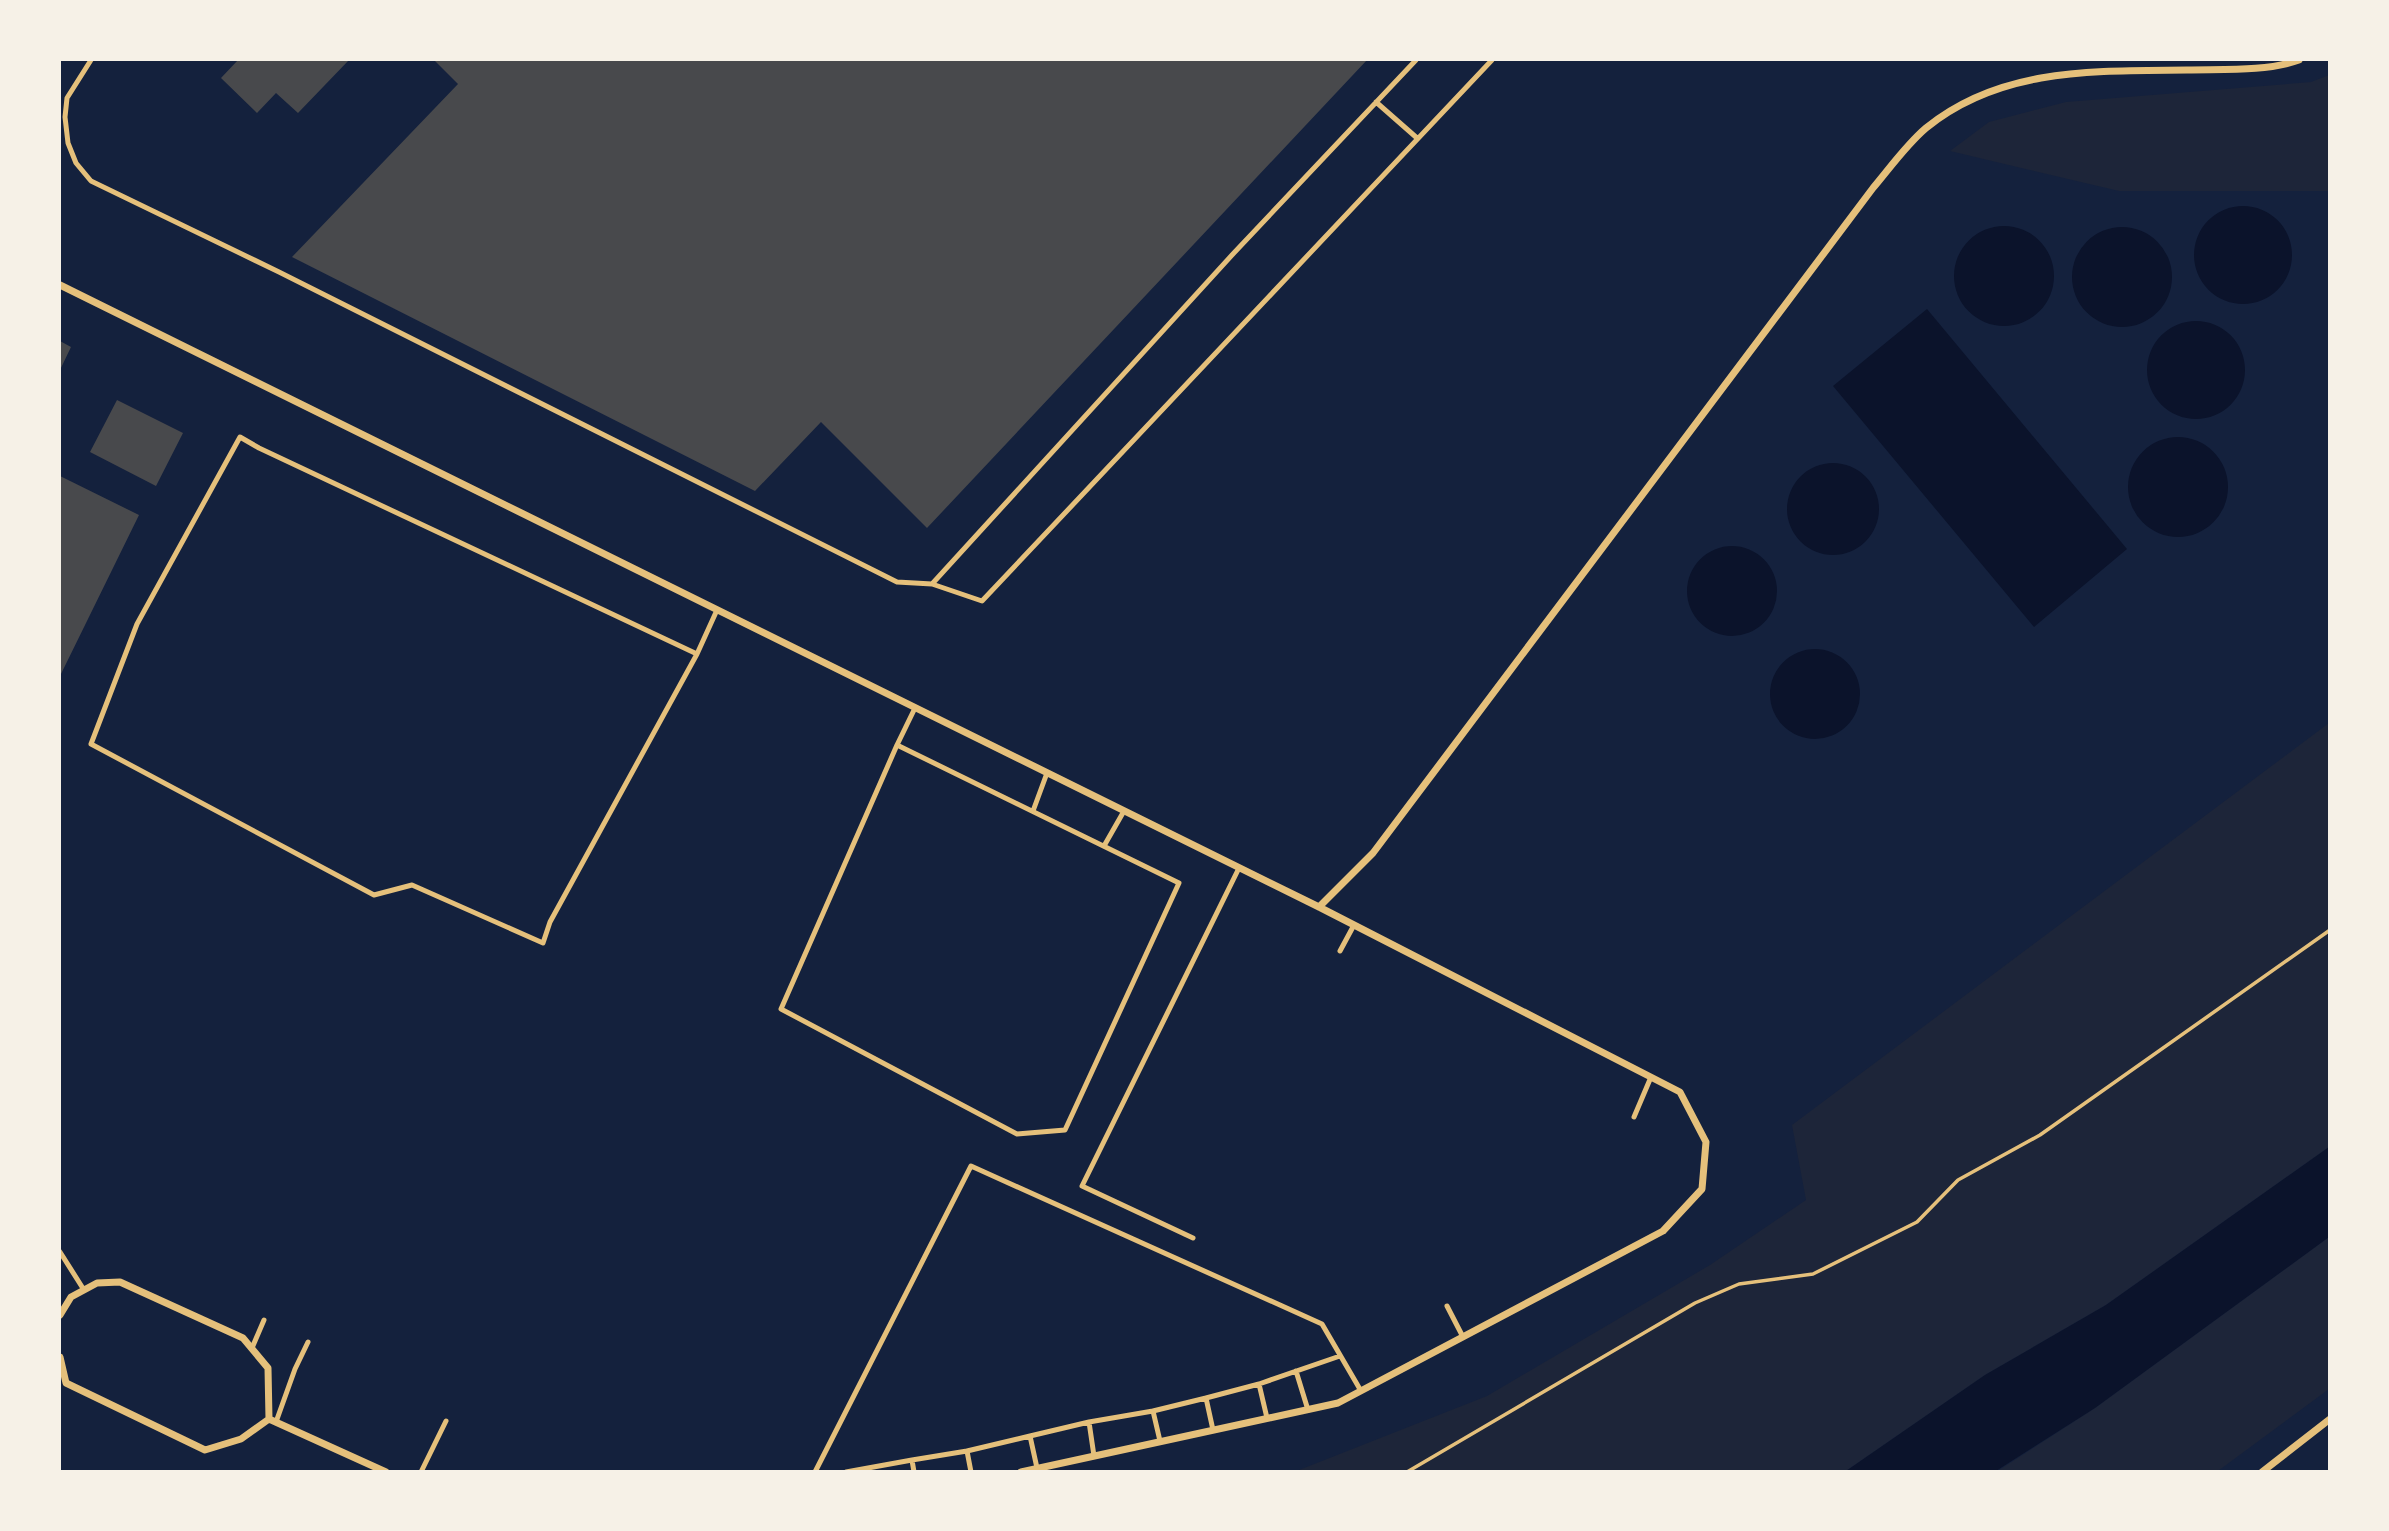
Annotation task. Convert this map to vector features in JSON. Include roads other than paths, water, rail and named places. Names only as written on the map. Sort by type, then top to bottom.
[{"type":"street","points":[[1319,906],[1373,853],[1873,188],[1924,130],[1969,100],[2014,83],[2044,76],[2083,71],[2262,66],[2299,60]]},
{"type":"street","points":[[60,285],[1319,906],[1680,1092],[1706,1142],[1702,1189],[1663,1231],[1338,1403],[1021,1472]]},
{"type":"street","points":[[60,1315],[71,1297],[97,1283],[120,1282],[243,1338],[268,1368],[273,1421]]},
{"type":"street","points":[[60,1357],[66,1383],[205,1450],[241,1439],[273,1421]]},
{"type":"street","points":[[2262,1472],[2329,1419]]},
{"type":"street","points":[[273,1421],[386,1472]]},
{"type":"lane","points":[[91,60],[67,98],[65,117],[68,143],[76,163],[91,181],[279,272],[897,582],[932,584],[982,601],[1492,60]]},
{"type":"lane","points":[[932,584],[1233,255],[1416,60]]},
{"type":"lane","points":[[1376,102],[1417,138]]},
{"type":"lane","points":[[697,654],[240,437],[137,624],[91,744],[374,895],[412,885],[542,943],[550,922],[697,654],[717,610]]},
{"type":"lane","points":[[897,746],[1179,883],[1065,1129],[1017,1134],[781,1009],[897,746],[915,708]]},
{"type":"lane","points":[[1033,811],[1047,773]]},
{"type":"lane","points":[[1104,846],[1124,811]]},
{"type":"lane","points":[[1193,1238],[1082,1186],[1239,868]]},
{"type":"lane","points":[[1341,949],[1354,925]]},
{"type":"lane","points":[[1634,1116],[1651,1077]]},
{"type":"lane","points":[[815,1472],[971,1167],[1322,1324],[1361,1391]]},
{"type":"lane","points":[[60,1252],[84,1290]]},
{"type":"lane","points":[[1447,1306],[1463,1337]]},
{"type":"lane","points":[[252,1348],[264,1320]]},
{"type":"lane","points":[[273,1421],[308,1342]]},
{"type":"lane","points":[[846,1472],[967,1451],[1089,1422],[1153,1411],[1259,1384],[1340,1356]]},
{"type":"lane","points":[[1296,1371],[1308,1410]]},
{"type":"lane","points":[[1259,1384],[1267,1418]]},
{"type":"lane","points":[[1206,1398],[1213,1430]]},
{"type":"lane","points":[[1153,1411],[1160,1441]]},
{"type":"lane","points":[[421,1472],[446,1421]]},
{"type":"lane","points":[[1089,1422],[1094,1456]]},
{"type":"lane","points":[[1031,1436],[1037,1468]]},
{"type":"lane","points":[[967,1451],[971,1472]]},
{"type":"lane","points":[[912,1460],[914,1472]]}]
